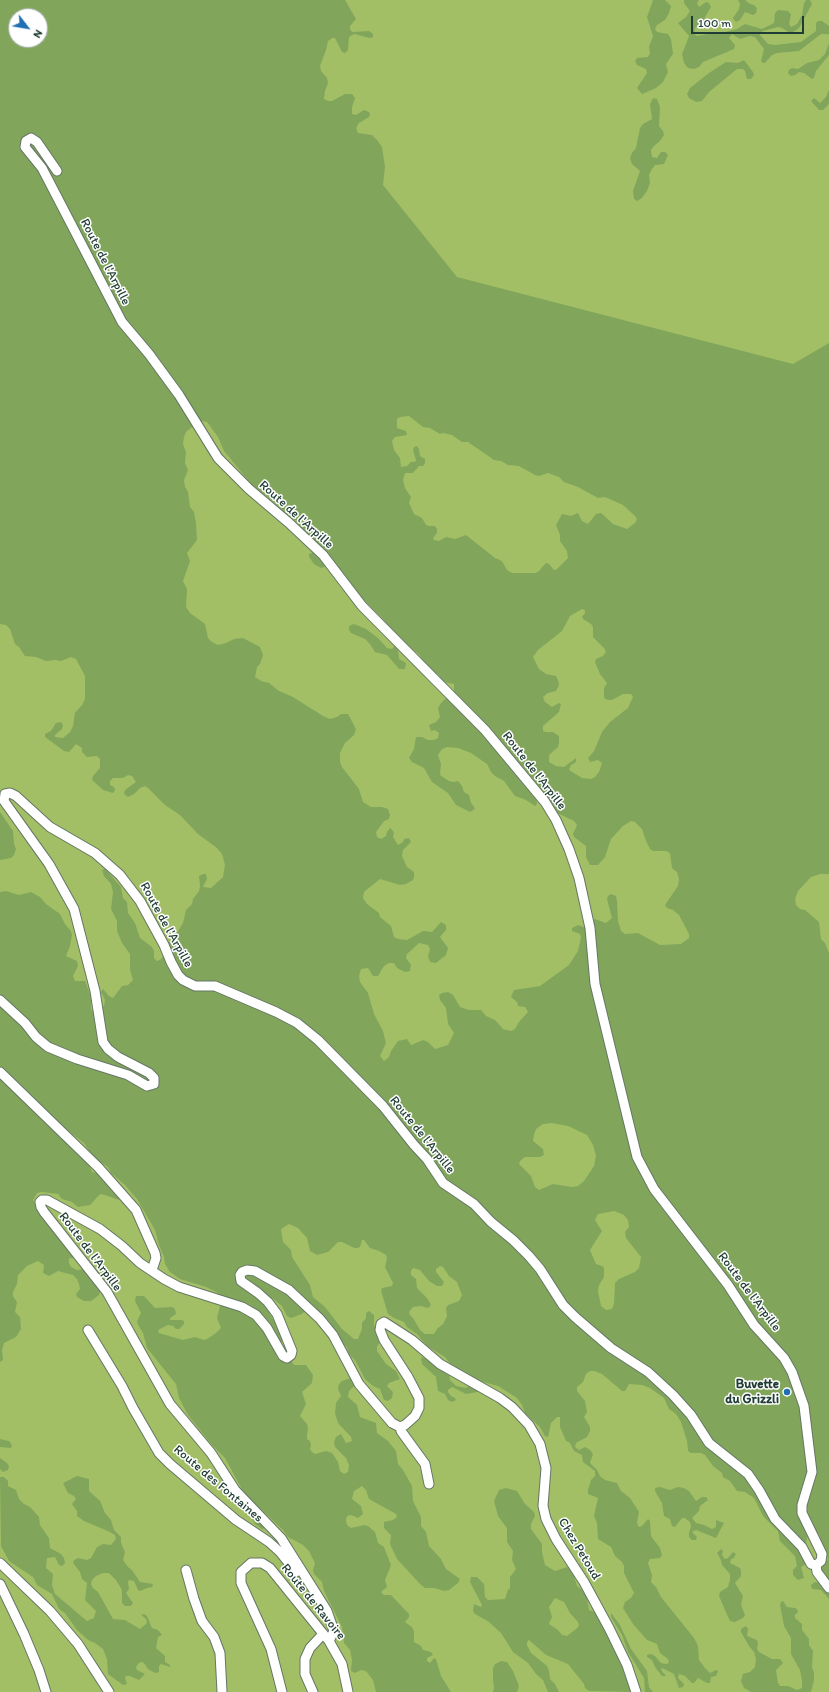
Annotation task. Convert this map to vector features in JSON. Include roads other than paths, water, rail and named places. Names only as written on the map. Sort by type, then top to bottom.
[{"type":"street","name":"Route de l'Arpille","points":[[0,1000],[25,1022],[36,1037],[48,1047],[77,1060],[128,1075],[147,1086],[154,1084],[154,1078],[149,1073],[118,1057],[108,1049],[103,1042],[95,991],[77,917],[70,900],[49,864],[4,801],[5,794],[10,793],[16,796],[50,827],[95,853],[120,875],[140,901],[164,945],[170,962],[178,976],[195,986],[215,986],[276,1012],[297,1023],[318,1040],[383,1106],[414,1145],[428,1158],[443,1183],[474,1204],[491,1222],[513,1240],[529,1256],[540,1269],[563,1305],[575,1317],[611,1348],[648,1372],[673,1394],[691,1414],[709,1443],[743,1469],[752,1479],[775,1519],[802,1547],[811,1564],[816,1566],[821,1561],[822,1554],[802,1513],[803,1501],[812,1478],[812,1472],[804,1406],[792,1372],[784,1358],[754,1325],[728,1285],[654,1189],[637,1157],[596,984],[590,928],[579,878],[556,820],[544,802],[485,730],[362,606],[323,555],[289,523],[248,490],[218,458],[179,396],[149,354],[122,322],[42,168],[25,147],[26,141],[31,138],[37,142],[57,171]]},
{"type":"street","points":[[0,1072],[93,1162],[136,1210],[155,1253],[156,1258],[152,1270],[164,1279],[179,1287],[242,1307],[256,1315],[267,1328],[284,1356],[288,1358],[292,1351],[277,1314],[268,1302],[241,1281],[240,1275],[242,1272],[247,1270],[255,1271],[289,1290],[320,1319],[333,1335],[359,1384],[392,1423],[400,1427],[401,1431],[425,1464],[429,1484]]},
{"type":"street","name":"Route de l'Arpille","points":[[152,1270],[100,1229],[80,1216],[46,1200],[42,1200],[40,1202],[44,1212],[107,1292],[170,1404],[210,1453],[235,1490],[282,1538],[327,1611],[334,1631],[326,1638]]},
{"type":"street","name":"Chez Petoud","points":[[400,1427],[405,1425],[415,1416],[419,1408],[419,1398],[408,1377],[384,1340],[380,1330],[382,1323],[388,1324],[400,1332],[440,1364],[500,1398],[529,1425],[540,1444],[546,1468],[543,1506],[546,1519],[556,1539],[584,1582],[609,1628],[627,1665],[636,1692]]},
{"type":"street","name":"Route des Fontaines","points":[[88,1330],[160,1453],[170,1464],[236,1520],[269,1542],[280,1552],[300,1578],[310,1583]]},
{"type":"street","name":"Route de Ravoire","points":[[282,1692],[271,1649],[241,1583],[240,1577],[244,1569],[251,1563],[257,1562],[266,1565],[326,1638],[342,1664],[348,1692]]},
{"type":"street","points":[[0,1563],[50,1611],[78,1644],[109,1692]]},
{"type":"street","points":[[816,1566],[817,1572],[829,1588]]},
{"type":"street","points":[[186,1570],[202,1621],[214,1637],[220,1653],[222,1692]]},
{"type":"street","points":[[0,1584],[13,1607],[39,1670],[46,1692]]},
{"type":"street","points":[[313,1692],[305,1674],[304,1659],[310,1648],[326,1638]]},
{"type":"place","name":"Buvette du Grizzli","points":[[787,1392]]}]
